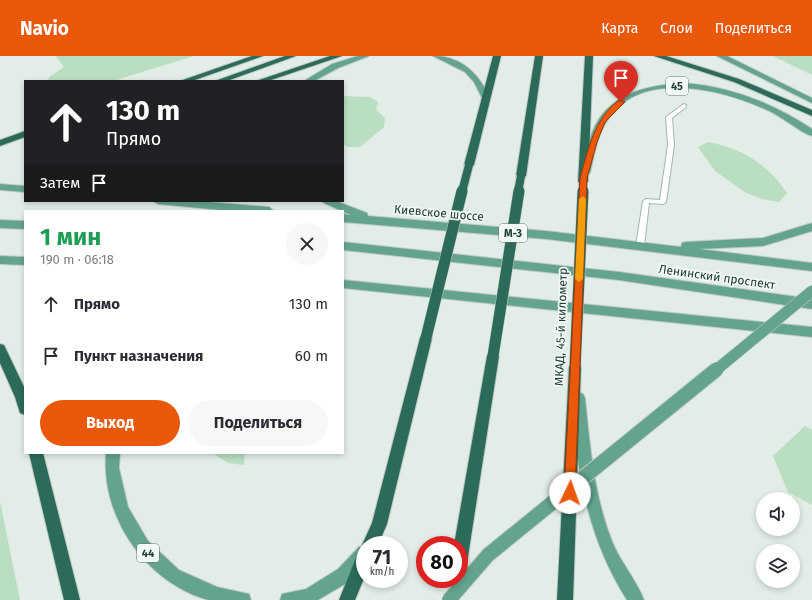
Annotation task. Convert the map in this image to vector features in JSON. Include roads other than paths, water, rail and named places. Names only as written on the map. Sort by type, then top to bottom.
[{"type":"highway","points":[[187,80],[258,56]]},
{"type":"highway","points":[[222,80],[292,56]]},
{"type":"highway","points":[[263,80],[338,56]]},
{"type":"highway","points":[[374,536],[379,524],[497,56]]},
{"type":"highway","points":[[463,536],[493,356],[539,56]]},
{"type":"highway","name":"МКАД, 45-й километр","points":[[565,600],[589,56]]},
{"type":"highway","name":"45","points":[[658,56],[697,66],[752,86],[812,113]]},
{"type":"highway","points":[[0,143],[24,139]]},
{"type":"highway","points":[[0,349],[22,397],[24,405]]},
{"type":"highway","points":[[36,454],[51,508],[72,600]]},
{"type":"highway","points":[[347,600],[356,577]]},
{"type":"highway","points":[[453,600],[455,588]]},
{"type":"main road","points":[[310,80],[335,66],[365,56]]},
{"type":"main road","points":[[437,56],[455,62],[470,72],[479,82],[486,98]]},
{"type":"main road","points":[[721,56],[812,101]]},
{"type":"main road","name":"45","points":[[583,180],[602,121],[614,107],[628,97],[650,89],[671,86],[694,86],[720,90],[770,107],[795,120],[812,133]]},
{"type":"main road","points":[[0,187],[24,189]]},
{"type":"main road","points":[[169,202],[258,210]]},
{"type":"main road","points":[[329,202],[373,220]]},
{"type":"main road","name":"Киевское шоссе","points":[[344,218],[546,235],[652,247]]},
{"type":"main road","points":[[0,224],[24,225]]},
{"type":"main road","points":[[652,247],[762,242],[812,227]]},
{"type":"main road","name":"Ленинский проспект","points":[[344,246],[619,276],[812,304]]},
{"type":"main road","name":"Ленинский проспект","points":[[652,247],[812,267]]},
{"type":"main road","points":[[0,260],[24,261]]},
{"type":"main road","points":[[344,284],[812,332]]},
{"type":"main road","points":[[449,600],[488,555],[812,291]]},
{"type":"main road","points":[[575,369],[583,445],[593,506],[612,560],[636,600]]},
{"type":"main road","name":"44","points":[[113,454],[112,468],[121,509],[142,547],[173,576],[216,595],[242,600]]},
{"type":"main road","points":[[288,600],[308,597],[344,575],[356,563]]},
{"type":"lane","points":[[640,246],[646,201],[664,202],[672,145],[669,117],[684,106]]}]
